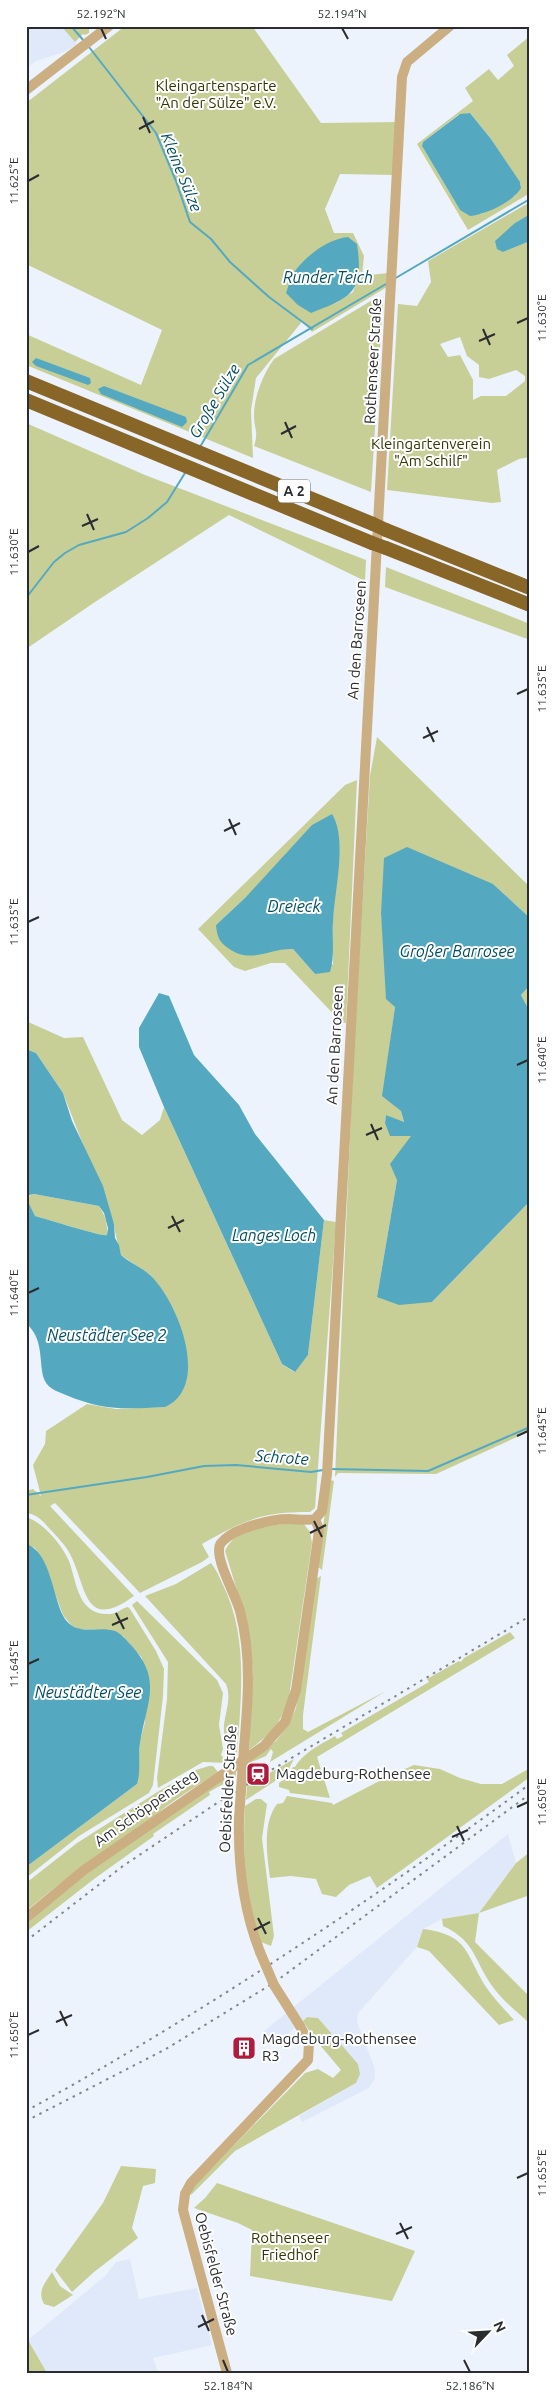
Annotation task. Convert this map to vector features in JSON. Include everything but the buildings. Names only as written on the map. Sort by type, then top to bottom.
[{"type":"highway","name":"A 2","points":[[26,381],[530,588]]},
{"type":"highway","name":"A 2","points":[[26,400],[530,606]]},
{"type":"street","points":[[26,90],[109,26]]},
{"type":"street","name":"Rothenseer Straße","points":[[376,569],[403,73],[408,62],[450,26]]},
{"type":"street","name":"An den Barroseen","points":[[315,1519],[322,1511],[327,1461],[376,569]]},
{"type":"street","name":"Oebisfelder Straße","points":[[227,2373],[183,2210],[185,2194],[204,2168],[308,2060],[310,2043],[274,1985],[251,1925],[241,1881],[239,1818],[248,1682],[246,1641],[238,1603],[220,1562],[218,1549],[223,1541],[231,1536],[262,1522],[283,1519],[315,1519]]},
{"type":"street","name":"Am Schöppensteg","points":[[26,1918],[84,1870],[256,1752],[280,1731],[291,1710],[296,1690],[318,1538],[319,1529],[315,1519]]},
{"type":"shaded area","points":[[29,26],[61,26],[77,44],[64,52],[36,61],[26,68],[26,28]]},
{"type":"shaded area","points":[[508,1834],[516,1863],[479,1913],[442,1919],[423,1929],[417,1947],[358,2013],[357,2022],[375,2069],[375,2078],[369,2088],[302,2122],[299,2116],[356,2083],[333,2037],[318,2018],[307,2017],[276,2045],[264,2031]]},
{"type":"shaded area","points":[[130,2259],[139,2299],[197,2288],[212,2345],[153,2358],[158,2373],[47,2373],[28,2340],[105,2276],[116,2262]]},
{"type":"green space","points":[[61,26],[89,26],[89,33],[83,34],[75,42]]},
{"type":"green space","name":"Kleingartensparte \"An der Sülze\" e.V.","points":[[125,26],[252,26],[321,123],[397,122],[393,175],[340,174],[325,209],[334,233],[353,233],[364,256],[362,276],[388,273],[387,287],[312,332],[298,317],[301,323],[256,378],[251,410],[253,458],[26,365],[26,334],[141,385],[162,330],[26,264],[26,103]],"holes":[[[361,270],[353,292],[335,304]]]},
{"type":"green space","points":[[530,36],[530,193],[468,230],[417,144],[473,101],[465,88],[489,69],[498,80],[514,66],[507,55]],"holes":[[[470,113],[491,139],[521,185],[515,196],[482,214],[460,210],[422,146],[423,142],[458,115]]]},
{"type":"green space","name":"Kleingartenverein \"Am Schilf\"","points":[[530,202],[530,214],[515,223],[503,252],[530,241],[530,457],[519,459],[497,470],[501,502],[492,503],[387,490],[398,304],[417,306],[431,282],[428,261]],"holes":[[[460,337],[467,356],[479,365],[479,377],[489,379],[516,370],[525,376],[525,381],[506,396],[481,396],[473,400],[473,380],[460,355],[448,357],[440,344]]]},
{"type":"green space","points":[[374,299],[383,301],[371,492],[254,446],[256,434],[254,415],[260,386],[274,359]]},
{"type":"green space","points":[[26,423],[145,475],[366,560],[365,581],[229,515],[26,649]]},
{"type":"green space","points":[[386,567],[530,624],[530,640],[385,587]]},
{"type":"green space","points":[[377,737],[530,887],[530,918],[493,884],[383,897],[381,913],[385,953],[395,1007],[383,1095],[401,1111],[404,1123],[386,1115],[385,1123],[412,1135],[397,1180],[377,1297],[432,1302],[530,1201],[530,1431],[436,1474],[338,1473],[335,1477],[354,1045],[370,776]]},
{"type":"green space","points":[[357,780],[346,1023],[341,1022],[285,963],[271,963],[245,971],[234,967],[198,929],[345,785]],"holes":[[[246,897],[333,920],[333,964],[315,974],[293,949],[283,949],[216,925]]]},
{"type":"green space","points":[[530,985],[530,1012],[521,995]]},
{"type":"green space","points":[[26,1021],[64,1038],[83,1037],[122,1120],[142,1135],[160,1120],[164,1107],[282,1364],[294,1372],[308,1355],[324,1220],[336,1222],[315,1508],[310,1512],[293,1512],[265,1516],[242,1523],[202,1544],[209,1557],[202,1562],[140,1593],[55,1503],[50,1506],[134,1596],[117,1606],[105,1610],[96,1607],[89,1601],[76,1567],[63,1543],[41,1520],[36,1516],[26,1513],[26,1491],[33,1489],[41,1496],[33,1465],[45,1444],[46,1431],[87,1404],[116,1409],[164,1407],[185,1343],[173,1309],[157,1284],[150,1275],[121,1255],[114,1224],[63,1093],[36,1053],[26,1049]]},
{"type":"green space","points":[[34,1194],[99,1206],[106,1220],[107,1235],[85,1231],[35,1216],[26,1197]]},
{"type":"green space","points":[[330,1480],[334,1481],[322,1570],[317,1566]]},
{"type":"green space","points":[[26,1517],[45,1529],[62,1548],[69,1561],[80,1596],[91,1610],[110,1614],[128,1607],[130,1609],[156,1651],[164,1669],[163,1696],[153,1785],[149,1793],[79,1836],[26,1878],[26,1867],[137,1784],[140,1741],[145,1722],[142,1658],[123,1636],[106,1630],[78,1629],[71,1625],[63,1615],[43,1561],[35,1548],[26,1544]]},
{"type":"green space","points":[[303,1523],[310,1532],[312,1543],[289,1697],[282,1715],[274,1728],[249,1750],[253,1671],[247,1623],[225,1551],[230,1542],[248,1531],[271,1525]]},
{"type":"green space","points":[[211,1563],[219,1575],[231,1603],[240,1645],[241,1689],[237,1754],[225,1737],[224,1728],[228,1702],[226,1684],[145,1596],[176,1584]]},
{"type":"green space","points":[[321,1576],[303,1715],[303,1729],[308,1732],[386,1691],[270,1762],[273,1752],[271,1749],[266,1756],[249,1763],[249,1760],[276,1741],[288,1725],[296,1708],[316,1579]]},
{"type":"green space","points":[[137,1601],[217,1680],[223,1693],[219,1725],[223,1749],[221,1755],[228,1763],[203,1762],[158,1788],[157,1778],[167,1699],[168,1662],[132,1605]]},
{"type":"green space","points":[[510,1632],[515,1638],[317,1757],[330,1798],[290,1793],[289,1790],[279,1787],[279,1783],[288,1777],[293,1767],[312,1750],[335,1736],[337,1739],[343,1736],[341,1733],[429,1682],[427,1679],[459,1661],[461,1662],[464,1658]]},
{"type":"green space","points":[[294,1759],[286,1774],[246,1800],[247,1786]]},
{"type":"green space","points":[[414,1765],[440,1769],[460,1778],[481,1784],[502,1784],[530,1768],[530,1777],[377,1888],[370,1876],[349,1885],[336,1897],[322,1894],[316,1879],[291,1876],[270,1878],[267,1830],[272,1812],[277,1804],[283,1803],[287,1796],[332,1803],[333,1805]]},
{"type":"green space","points":[[213,1766],[218,1772],[168,1805],[26,1911],[26,1883],[77,1843],[159,1791],[196,1770]]},
{"type":"green space","points":[[236,1768],[236,1777],[209,1792],[210,1795],[153,1834],[154,1836],[94,1879],[26,1932],[26,1925],[75,1882],[128,1842]]},
{"type":"green space","points":[[256,1799],[261,1799],[267,1804],[262,1838],[274,1936],[271,1946],[261,1942],[252,1909],[246,1875],[245,1806]]},
{"type":"green space","points":[[530,1852],[530,1895],[479,1913],[516,1863]]},
{"type":"green space","points":[[479,1913],[475,1942],[530,1997],[530,2024],[496,1991],[463,1939],[443,1926],[442,1919]]},
{"type":"green space","points":[[423,1929],[438,1932],[458,1941],[469,1955],[489,1991],[514,2020],[499,2025],[429,1951],[417,1947]]},
{"type":"green space","points":[[307,2017],[318,2018],[358,2064],[360,2074],[356,2083],[235,2151],[191,2195],[192,2188],[305,2073],[318,2069],[333,2078],[341,2070],[314,2038],[303,2021]]},
{"type":"green space","points":[[121,2166],[156,2169],[155,2183],[143,2186],[132,2228],[138,2238],[94,2272],[72,2292],[55,2270],[103,2203]]},
{"type":"green space","name":"Rothenseer Friedhof","points":[[217,2183],[415,2251],[392,2301],[250,2276],[252,2230],[238,2223],[194,2208]]},
{"type":"green space","points":[[52,2272],[60,2286],[73,2295],[54,2307],[44,2304],[41,2295],[43,2287]]},
{"type":"green space","points":[[28,2340],[47,2373],[26,2373],[26,2341]]},
{"type":"water","points":[[470,113],[491,139],[520,182],[521,188],[512,198],[498,207],[470,216],[460,210],[422,146],[423,142],[460,114]]},
{"type":"water","points":[[530,214],[530,241],[503,252],[497,249],[495,241],[515,223]]},
{"type":"water","name":"Runder Teich","points":[[348,237],[357,244],[359,273],[357,283],[346,297],[311,313],[298,305],[286,293],[293,273],[318,249],[340,238]]},
{"type":"water","points":[[36,358],[90,378],[91,383],[88,385],[36,366],[32,362]]},
{"type":"water","points":[[104,386],[186,417],[187,422],[182,427],[101,394],[98,389]]},
{"type":"water","name":"Dreieck","points":[[332,814],[337,825],[340,852],[330,972],[315,974],[293,949],[284,949],[252,956],[236,953],[225,946],[219,938],[216,925],[246,897],[312,825]]},
{"type":"water","name":"Großer Barrosee","points":[[407,847],[493,884],[530,918],[530,985],[521,995],[530,1012],[530,1201],[432,1302],[399,1305],[377,1297],[397,1180],[390,1164],[411,1136],[390,1136],[385,1123],[386,1115],[404,1122],[401,1111],[382,1096],[395,1007],[386,999],[381,913],[384,858]]},
{"type":"water","name":"Langes Loch","points":[[159,993],[169,996],[194,1055],[239,1105],[255,1134],[324,1220],[308,1355],[295,1372],[282,1364],[164,1107],[139,1047],[139,1028]]},
{"type":"water","name":"Neustädter See 2","points":[[26,1049],[36,1053],[63,1093],[72,1121],[103,1186],[114,1224],[115,1238],[121,1255],[150,1275],[170,1303],[179,1322],[185,1342],[188,1363],[186,1381],[179,1396],[165,1407],[115,1408],[92,1404],[55,1390],[44,1380],[38,1341],[26,1323],[26,1197],[35,1216],[103,1235],[107,1235],[108,1228],[104,1213],[99,1206],[34,1194],[26,1196]]},
{"type":"water","name":"Neustädter See","points":[[26,1544],[34,1548],[41,1556],[65,1619],[76,1628],[115,1631],[122,1636],[132,1646],[147,1670],[150,1693],[140,1743],[137,1784],[26,1867]]},
{"type":"waterway","name":"Kleine Sülze","points":[[71,26],[84,41]]},
{"type":"waterway","name":"Kleine Sülze","points":[[89,47],[156,133],[176,181],[190,222],[211,239],[230,262],[269,297],[312,329]]},
{"type":"waterway","name":"Große Sülze","points":[[394,279],[530,199]]},
{"type":"waterway","name":"Große Sülze","points":[[200,447],[248,365],[386,284]]},
{"type":"waterway","name":"Große Sülze","points":[[26,598],[54,562],[65,553],[79,545],[126,532],[148,518],[167,502],[185,473]]},
{"type":"waterway","name":"Schrote","points":[[331,1469],[428,1471],[530,1427]]},
{"type":"waterway","name":"Schrote","points":[[26,1495],[147,1477],[204,1466],[236,1465],[311,1472],[323,1470]]},
{"type":"railway","points":[[26,1941],[123,1866],[226,1797],[530,1616]]},
{"type":"railway","points":[[26,2111],[156,2036],[283,1956],[408,1872],[530,1784]]},
{"type":"railway","points":[[26,2121],[166,2049],[275,1982],[530,1794]]},
{"type":"place","name":"Magdeburg-Rothensee","points":[[258,1774]]},
{"type":"place","name":"Magdeburg-Rothensee R3","points":[[244,2048]]}]
